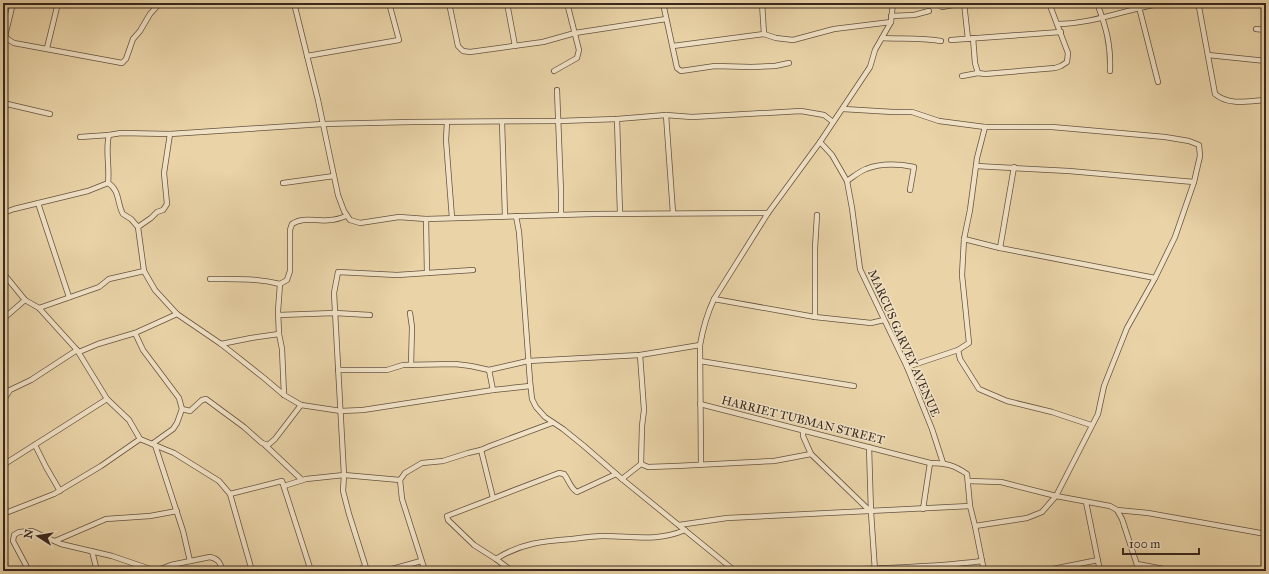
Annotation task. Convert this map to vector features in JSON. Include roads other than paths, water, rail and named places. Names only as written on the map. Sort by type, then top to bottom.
[{"type":"street","points":[[12,3],[5,36],[14,43],[122,63],[126,59],[133,39],[140,31],[150,14],[160,3]]},
{"type":"street","points":[[47,48],[58,3]]},
{"type":"street","points":[[294,3],[318,100],[338,195],[346,216],[350,220],[360,223],[399,218],[426,219],[620,213],[768,212]]},
{"type":"street","points":[[307,56],[399,40],[389,3]]},
{"type":"street","points":[[449,3],[458,46],[463,51],[481,51],[543,42],[575,33],[666,18]]},
{"type":"street","points":[[507,3],[515,46]]},
{"type":"street","points":[[554,71],[577,58],[579,50],[566,3]]},
{"type":"street","points":[[663,3],[677,68],[681,71],[715,66],[752,67],[775,66],[789,63]]},
{"type":"street","points":[[762,3],[764,34]]},
{"type":"street","points":[[701,464],[700,344],[702,330],[708,311],[768,212],[820,142],[870,67],[875,50],[891,22],[893,3]]},
{"type":"street","points":[[942,7],[964,3],[978,73]]},
{"type":"street","points":[[962,76],[978,73],[984,74],[1054,68],[1067,62],[1068,53],[1049,3]]},
{"type":"street","points":[[1097,3],[1108,33],[1110,71]]},
{"type":"street","points":[[1057,24],[1071,24],[1102,18],[1139,5],[1163,3]]},
{"type":"street","points":[[1195,3],[1199,7],[1215,94],[1227,101],[1236,102],[1266,100]]},
{"type":"street","points":[[1139,5],[1158,82]]},
{"type":"street","points":[[892,16],[914,15],[930,10]]},
{"type":"street","points":[[673,46],[764,34],[776,38],[793,40],[834,29],[891,22]]},
{"type":"street","points":[[1256,29],[1266,30]]},
{"type":"street","points":[[951,40],[1061,32]]},
{"type":"street","points":[[882,38],[928,39],[941,41]]},
{"type":"street","points":[[1208,55],[1266,61]]},
{"type":"street","points":[[557,90],[561,192],[560,215]]},
{"type":"street","points":[[3,104],[50,114]]},
{"type":"street","points":[[843,109],[912,112],[939,121],[985,127],[1052,127],[1165,137],[1189,141],[1199,145],[1200,156],[1194,182],[1175,238],[1127,328],[1104,386],[1098,414],[1056,496],[1042,512],[1027,518],[976,526]]},
{"type":"street","points":[[80,137],[121,133],[170,134],[323,124],[559,121],[617,119],[666,115],[692,117],[801,111],[824,115],[833,122]]},
{"type":"street","points":[[666,115],[673,213]]},
{"type":"street","points":[[617,119],[620,213]]},
{"type":"street","points":[[447,122],[446,140],[452,218]]},
{"type":"street","points":[[502,122],[505,216]]},
{"type":"street","points":[[907,367],[958,350],[968,343],[962,274],[964,239],[970,210],[976,166],[985,127]]},
{"type":"street","points":[[138,227],[157,212],[163,210],[167,204],[164,173],[170,134]]},
{"type":"street","points":[[108,183],[109,164],[107,146],[109,135]]},
{"type":"street","name":"MARCUS GARVEY AVENUE","points":[[820,142],[832,155],[847,182],[860,269],[907,367],[932,429],[943,463]]},
{"type":"street","points":[[847,182],[866,169],[880,165],[900,164],[914,167],[910,190]]},
{"type":"street","points":[[976,166],[1014,167],[1114,174],[1194,182]]},
{"type":"street","points":[[1000,248],[1014,167]]},
{"type":"street","points":[[283,183],[334,176]]},
{"type":"street","points":[[108,183],[113,186],[118,195],[123,214],[131,219],[138,227],[144,271],[155,290],[177,314],[221,344],[284,395],[301,405],[341,411],[363,410],[493,390],[530,386]]},
{"type":"street","points":[[3,213],[88,191],[108,183]]},
{"type":"street","points":[[38,203],[69,297]]},
{"type":"street","points":[[815,317],[815,248],[817,215]]},
{"type":"street","points":[[210,279],[246,278],[266,280],[280,284],[287,280],[289,275],[290,230],[292,224],[299,221],[314,219],[329,221],[346,216]]},
{"type":"street","points":[[516,216],[520,232],[530,386],[532,399],[536,407],[552,423],[563,429],[735,571]]},
{"type":"street","points":[[426,219],[427,273]]},
{"type":"street","points":[[964,239],[1000,248],[1155,278]]},
{"type":"street","points":[[353,571],[366,569],[343,491],[344,475],[334,293],[338,272],[397,275],[472,270]]},
{"type":"street","points":[[39,308],[99,287],[109,279],[144,271]]},
{"type":"street","points":[[3,274],[25,300],[39,308],[78,351],[107,399],[129,420],[140,439],[174,453],[219,481],[230,494],[239,530],[252,571]]},
{"type":"street","points":[[280,284],[279,334],[282,348],[284,395]]},
{"type":"street","points":[[714,299],[815,317],[871,323],[884,320]]},
{"type":"street","points":[[3,319],[25,300]]},
{"type":"street","points":[[279,315],[335,313],[370,315]]},
{"type":"street","points":[[410,313],[412,327],[411,365]]},
{"type":"street","points":[[3,401],[10,390],[31,380],[78,351],[135,333],[177,314]]},
{"type":"street","points":[[135,333],[143,350],[179,398],[182,409],[178,423],[153,445]]},
{"type":"street","points":[[221,344],[279,334]]},
{"type":"street","points":[[338,370],[387,370],[403,365],[455,364],[489,370],[528,361],[640,355],[700,344]]},
{"type":"street","points":[[958,350],[960,359],[979,389],[1007,401],[1052,412],[1091,426]]},
{"type":"street","points":[[640,355],[644,410],[641,464]]},
{"type":"street","points":[[700,361],[854,386]]},
{"type":"street","points":[[489,370],[493,390]]},
{"type":"street","points":[[3,465],[107,399]]},
{"type":"street","points":[[182,409],[190,411],[202,400],[206,399],[244,427],[302,480]]},
{"type":"street","name":"HARRIET TUBMAN STREET","points":[[700,404],[930,463],[943,463]]},
{"type":"street","points":[[265,445],[268,445],[275,439],[301,405]]},
{"type":"street","points":[[424,571],[402,499],[400,480],[405,473],[422,463],[443,461],[481,450],[552,423]]},
{"type":"street","points":[[803,430],[803,436],[811,454],[871,512]]},
{"type":"street","points":[[3,514],[60,491],[101,466],[140,439]]},
{"type":"street","points":[[36,445],[46,467],[60,491]]},
{"type":"street","points":[[153,445],[177,511],[190,561]]},
{"type":"street","points":[[869,447],[875,569]]},
{"type":"street","points":[[481,450],[493,498]]},
{"type":"street","points":[[641,464],[648,467],[774,461],[811,454]]},
{"type":"street","points":[[923,509],[930,463]]},
{"type":"street","points":[[943,463],[957,468],[967,474],[970,506],[976,526],[984,571]]},
{"type":"street","points":[[622,479],[641,464]]},
{"type":"street","points":[[512,571],[474,545],[448,520],[447,516],[559,473],[564,474],[573,490],[577,492],[616,474]]},
{"type":"street","points":[[284,486],[302,480],[344,475],[400,480]]},
{"type":"street","points":[[230,494],[280,481],[282,482],[311,571]]},
{"type":"street","points":[[968,481],[1001,482],[1056,496],[1110,506],[1117,510],[1148,513],[1266,534]]},
{"type":"street","points":[[1086,502],[1100,571]]},
{"type":"street","points":[[679,525],[727,518],[970,506]]},
{"type":"street","points":[[1117,510],[1122,519],[1139,571]]},
{"type":"street","points":[[55,541],[106,519],[150,516],[177,511]]},
{"type":"street","points":[[496,559],[508,551],[535,542],[603,536],[650,538],[669,536],[685,530]]},
{"type":"street","points":[[29,571],[13,541],[14,535],[19,532],[32,531],[68,546],[112,556],[156,571],[171,564],[210,557],[220,562],[223,571]]},
{"type":"street","points":[[92,551],[97,571]]},
{"type":"street","points":[[1043,571],[1098,560]]},
{"type":"street","points":[[384,571],[422,561]]},
{"type":"street","points":[[822,571],[930,568],[982,561]]},
{"type":"street","points":[[1137,564],[1174,571]]}]
